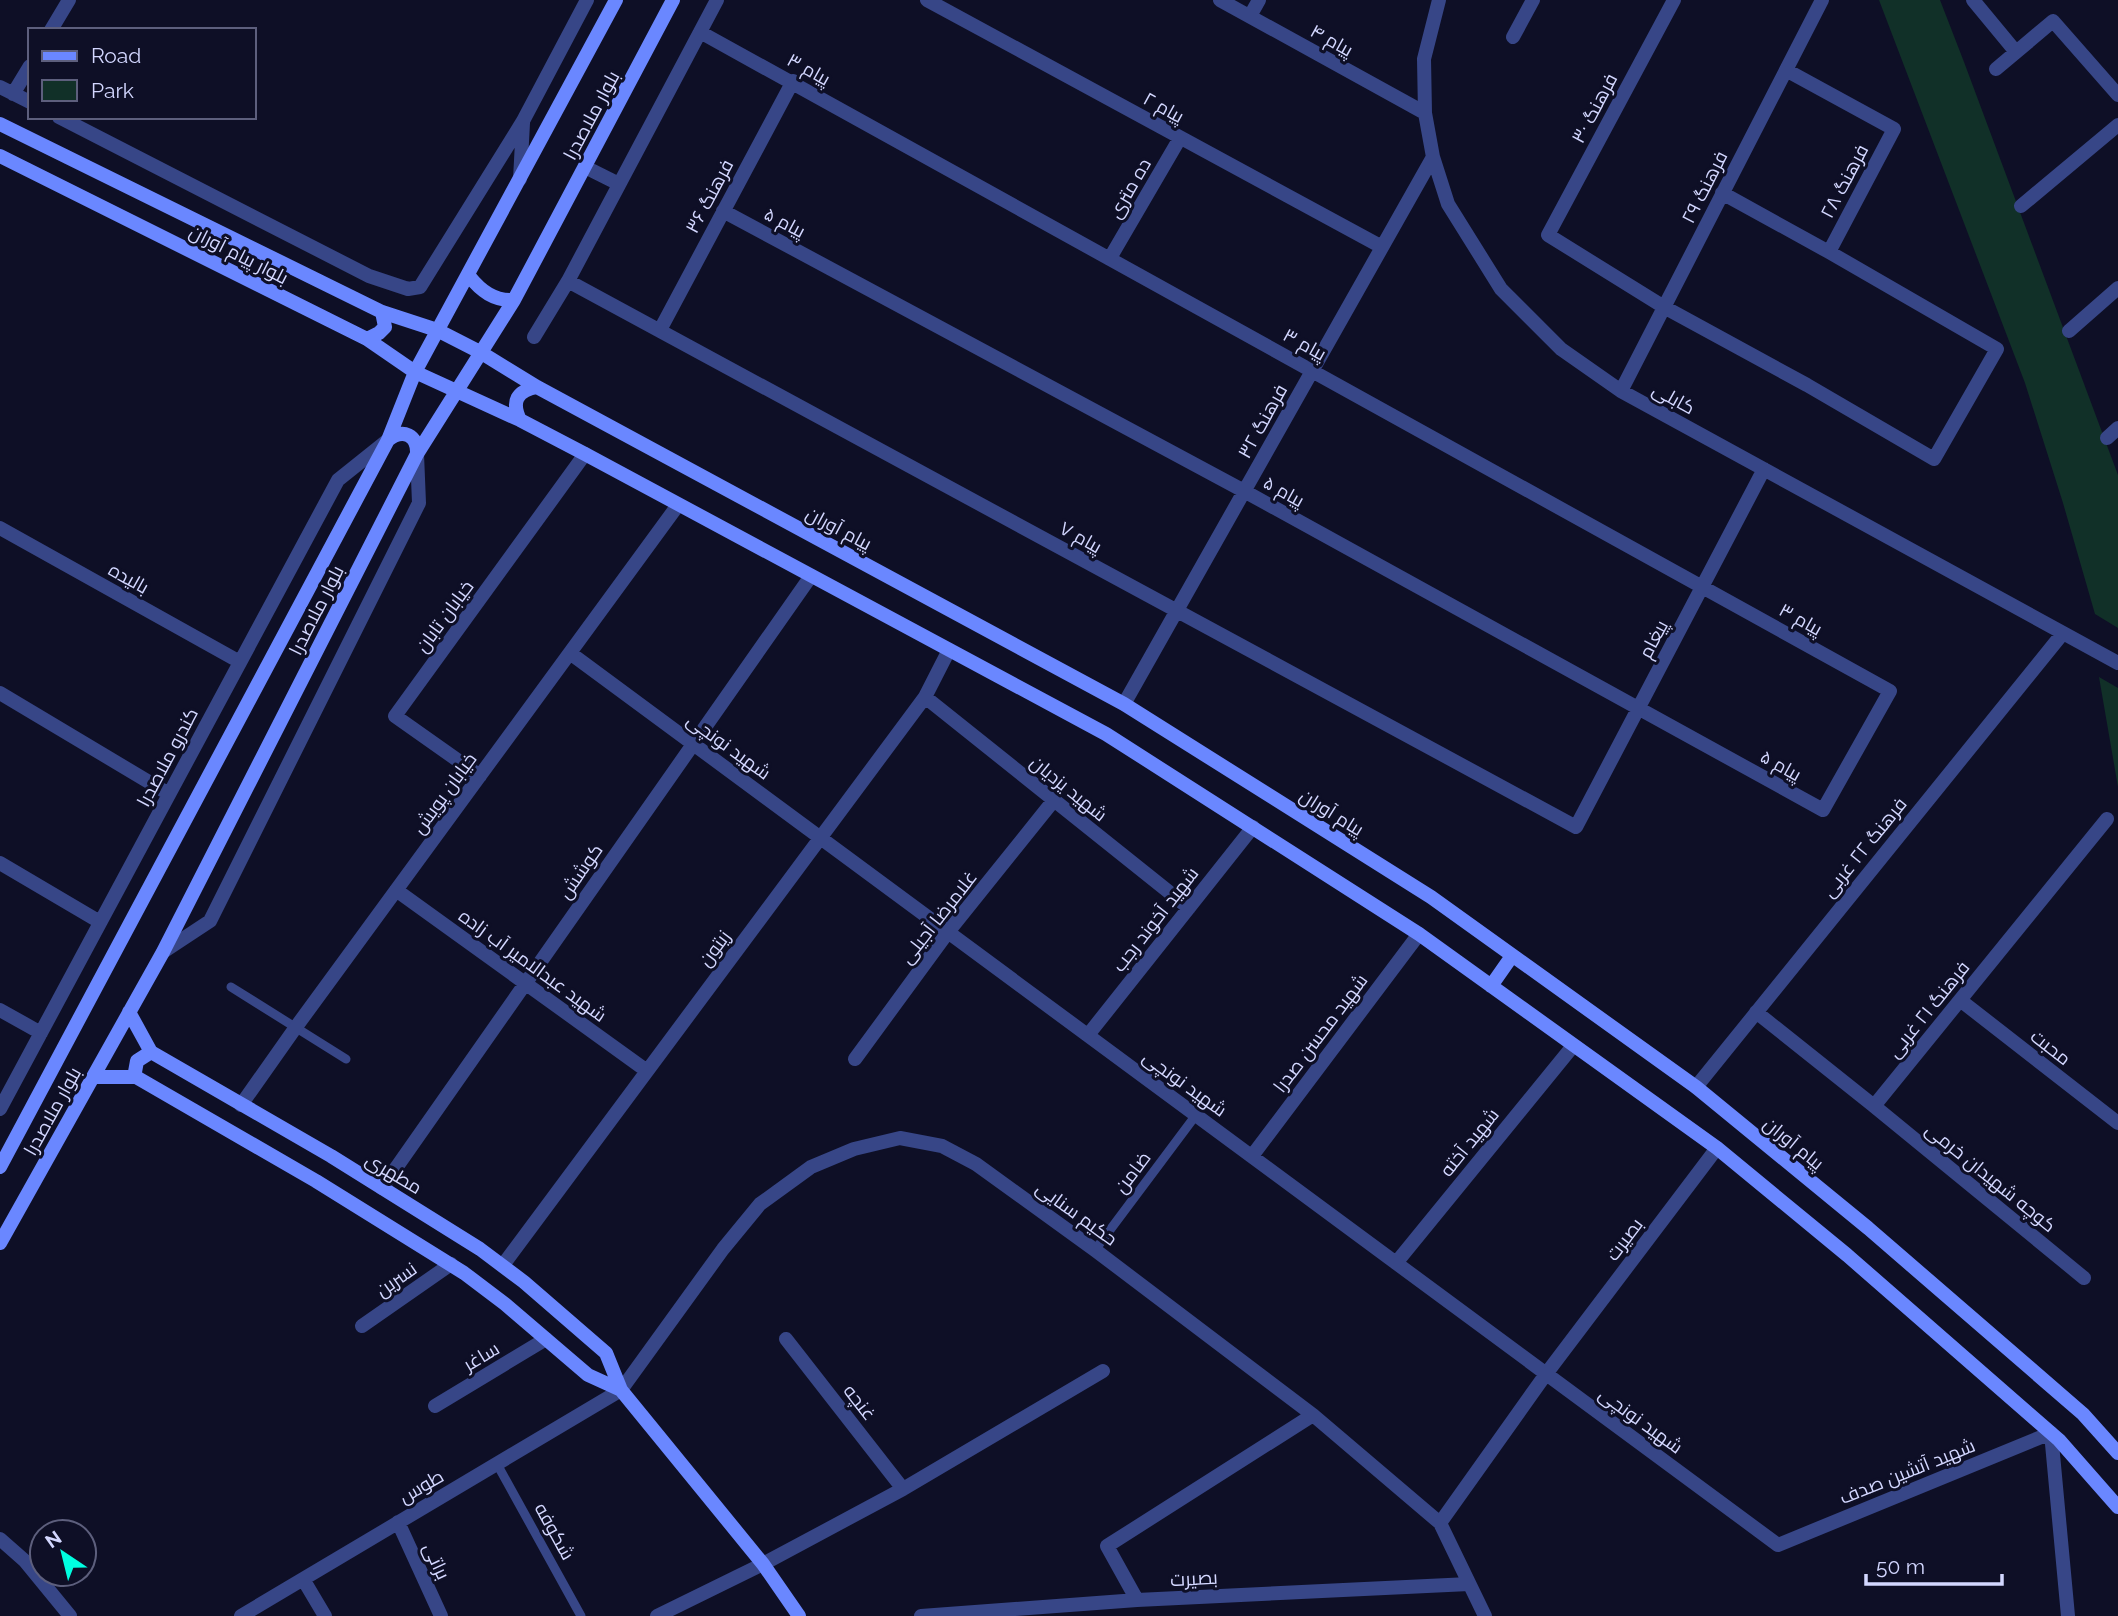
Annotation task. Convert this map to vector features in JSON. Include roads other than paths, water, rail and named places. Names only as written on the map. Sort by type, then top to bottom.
[{"type":"main road","name":"بلوار ملاصدرا","points":[[0,1167],[388,440],[415,372],[437,330],[469,276],[616,0]]},
{"type":"main road","name":"بلوار ملاصدرا","points":[[0,1243],[163,952],[418,454],[514,300],[673,0]]},
{"type":"main road","name":"بلوار پیام آوران","points":[[0,124],[382,312],[437,330]]},
{"type":"main road","name":"بلوار پیام آوران","points":[[0,156],[367,339],[415,372],[457,393]]},
{"type":"main road","points":[[469,276],[487,294],[514,300]]},
{"type":"main road","points":[[367,339],[385,327],[382,312]]},
{"type":"main road","name":"پیام آوران","points":[[437,330],[480,352],[537,387],[1124,704],[1431,897],[1696,1087],[1868,1228],[2083,1414],[2118,1453]]},
{"type":"main road","points":[[520,420],[515,410],[517,398],[526,389],[537,387]]},
{"type":"main road","points":[[457,393],[520,420],[585,454],[1106,734],[1419,934],[1717,1148],[1847,1255],[2051,1433],[2118,1507]]},
{"type":"main road","points":[[388,440],[395,434],[404,433],[413,437],[418,445],[418,454]]},
{"type":"main road","points":[[1491,986],[1512,956]]},
{"type":"main road","points":[[93,1077],[136,1077],[137,1061],[151,1052],[129,1012]]},
{"type":"main road","name":"مطهری","points":[[151,1052],[382,1188],[503,1265],[606,1353],[621,1390],[763,1564],[799,1616]]},
{"type":"main road","name":"مطهری","points":[[136,1077],[316,1181],[451,1264],[485,1287],[588,1375],[621,1390]]},
{"type":"street","points":[[52,28],[69,0]]},
{"type":"street","points":[[63,119],[369,276],[408,289],[420,287],[523,121],[587,0]]},
{"type":"street","points":[[534,337],[568,281],[717,0]]},
{"type":"street","name":"پیام ۲","points":[[927,0],[1382,247]]},
{"type":"street","name":"پیام ۴","points":[[1220,0],[1425,113]]},
{"type":"street","points":[[1250,16],[1259,0]]},
{"type":"street","name":"کابلی","points":[[1439,0],[1424,59],[1425,113],[1433,157],[1448,204],[1501,289],[1561,349],[1621,391],[2118,663]]},
{"type":"street","points":[[1513,37],[1533,0]]},
{"type":"street","name":"فرهنگ ۳۰","points":[[1664,307],[1548,235],[1674,0]]},
{"type":"street","name":"فرهنگ ۲۹","points":[[1621,391],[1822,0]]},
{"type":"street","points":[[1973,0],[2016,52]]},
{"type":"street","points":[[1996,69],[2053,21],[2118,95]]},
{"type":"street","name":"پیام ۳","points":[[701,32],[1891,691],[1823,810]]},
{"type":"street","points":[[28,68],[6,91],[28,101]]},
{"type":"street","name":"فرهنگ ۲۸","points":[[1786,70],[1894,129],[1829,252]]},
{"type":"street","name":"فرهنگ ۳۶","points":[[660,330],[793,81]]},
{"type":"street","points":[[520,180],[523,121]]},
{"type":"street","points":[[2021,206],[2118,125]]},
{"type":"street","name":"ده متری","points":[[1110,258],[1180,138]]},
{"type":"street","name":"فرهنگ ۳۲","points":[[1124,704],[1433,157]]},
{"type":"street","points":[[585,167],[619,184]]},
{"type":"street","points":[[1664,307],[1807,385],[1934,459],[1997,349],[1722,193]]},
{"type":"street","name":"پیام ۵","points":[[723,211],[1244,491],[1823,810]]},
{"type":"street","name":"پیام ۷","points":[[568,281],[1576,827]]},
{"type":"street","points":[[2069,331],[2118,288]]},
{"type":"street","name":"کندرو ملاصدرا","points":[[0,1110],[338,480],[388,440]]},
{"type":"street","points":[[163,952],[210,922],[419,503],[418,454]]},
{"type":"street","name":"خیابان تابان","points":[[480,776],[396,716],[585,454]]},
{"type":"street","name":"پیغام","points":[[1576,827],[1764,469]]},
{"type":"street","name":"خیابان پویش","points":[[241,1105],[678,505]]},
{"type":"street","name":"بالیده","points":[[0,528],[240,662]]},
{"type":"street","name":"کوشش","points":[[382,1188],[811,576]]},
{"type":"street","name":"فرهنگ ۲۲ غربی","points":[[1696,1087],[2063,633]]},
{"type":"street","name":"زیتون","points":[[503,1265],[925,697],[949,650]]},
{"type":"street","name":"شهید نونچی","points":[[570,653],[1778,1545]]},
{"type":"street","points":[[0,693],[169,794]]},
{"type":"street","name":"شهید یزدیان","points":[[925,697],[1189,908]]},
{"type":"street","name":"غلامرضا آجیلی","points":[[855,1059],[948,932],[1054,800]]},
{"type":"street","name":"فرهنگ ۲۱ غربی","points":[[1874,1106],[2107,819]]},
{"type":"street","name":"شهید آخوند رجب","points":[[1088,1035],[1253,827]]},
{"type":"street","points":[[0,863],[100,922]]},
{"type":"street","name":"شهید عبدالامیر آب زاده","points":[[396,890],[647,1072]]},
{"type":"street","name":"شهید محسن صدرا","points":[[1252,1156],[1419,934]]},
{"type":"street","name":"محبت","points":[[1960,1000],[2118,1123]]},
{"type":"street","points":[[0,1010],[41,1033]]},
{"type":"street","points":[[1756,1012],[1874,1106]]},
{"type":"street","name":"شهید آخته","points":[[1396,1263],[1573,1046]]},
{"type":"street","name":"کوچه شهیدان خرمی","points":[[1874,1106],[2084,1278]]},
{"type":"street","name":"حکیم سنایی","points":[[621,1390],[723,1249],[760,1204],[811,1167],[854,1150],[900,1138],[942,1146],[976,1164],[1096,1250],[1313,1415],[1440,1523],[1485,1616]]},
{"type":"street","name":"بصیرت","points":[[1440,1523],[1546,1374],[1717,1148]]},
{"type":"street","name":"نسرین","points":[[362,1326],[451,1264]]},
{"type":"street","name":"ساغر","points":[[435,1406],[546,1339]]},
{"type":"street","name":"غنچه","points":[[786,1339],[903,1489]]},
{"type":"street","points":[[657,1616],[763,1564],[903,1489],[1103,1371]]},
{"type":"street","name":"طوس","points":[[241,1616],[621,1390]]},
{"type":"street","points":[[1137,1600],[1107,1546],[1313,1415]]},
{"type":"street","points":[[2051,1433],[2068,1616]]},
{"type":"street","name":"شهید آتشین صدف","points":[[1778,1545],[2051,1433]]},
{"type":"street","name":"براتی","points":[[398,1522],[440,1616]]},
{"type":"street","points":[[0,1539],[24,1561],[70,1616]]},
{"type":"street","points":[[303,1579],[325,1616]]},
{"type":"street","name":"بصیرت","points":[[921,1616],[1137,1600],[1469,1584]]},
{"type":"lane","points":[[231,987],[346,1059]]},
{"type":"lane","name":"ضامن","points":[[1096,1250],[1196,1115]]},
{"type":"lane","name":"شکوفه","points":[[498,1464],[581,1616]]}]
